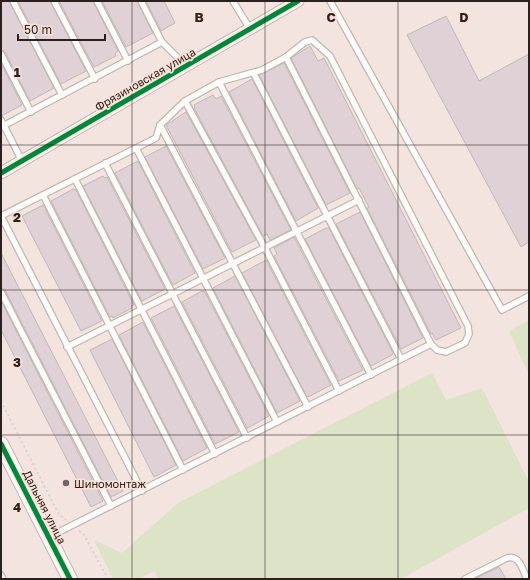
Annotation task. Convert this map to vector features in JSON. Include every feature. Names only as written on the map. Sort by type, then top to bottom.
[{"type":"street","name":"Фрязиновская улица","points":[[1,173],[251,30],[298,1]]},
{"type":"street","name":"Дальняя улица","points":[[1,444],[49,537],[67,578]]},
{"type":"lane","points":[[13,1],[62,95]]},
{"type":"lane","points":[[54,1],[94,79]]},
{"type":"lane","points":[[97,1],[128,62]]},
{"type":"lane","points":[[141,1],[162,42],[178,58],[184,68]]},
{"type":"lane","points":[[233,1],[251,30]]},
{"type":"lane","points":[[330,1],[502,310],[529,296]]},
{"type":"lane","points":[[142,491],[1,216],[156,138],[160,125],[185,101],[219,82],[254,74],[286,57],[305,42],[312,40],[330,56],[468,326],[469,334],[465,343],[446,352],[437,350],[431,344],[286,57]]},
{"type":"lane","points":[[22,161],[2,124],[31,112],[128,62],[162,42]]},
{"type":"lane","points":[[1,54],[31,112]]},
{"type":"lane","points":[[254,74],[401,359]]},
{"type":"lane","points":[[219,82],[371,375]]},
{"type":"lane","points":[[185,101],[265,248],[339,391]]},
{"type":"lane","points":[[160,125],[308,406]]},
{"type":"lane","points":[[136,148],[277,422]]},
{"type":"lane","points":[[105,164],[247,438]]},
{"type":"lane","points":[[75,179],[215,454]]},
{"type":"lane","points":[[43,195],[183,470]]},
{"type":"lane","points":[[67,347],[359,200]]},
{"type":"lane","points":[[1,292],[111,506]]},
{"type":"lane","points":[[49,537],[431,344]]},
{"type":"lane","points":[[465,579],[507,558],[513,557],[517,559],[527,579]]},
{"type":"lane","points":[[1,575],[3,579]]},
{"type":"path","points":[[1,401],[58,513],[84,535],[108,579]]},
{"type":"green space","points":[[529,320],[529,375],[509,331]]},
{"type":"green space","points":[[432,373],[446,400],[482,388],[529,482],[529,508],[401,579],[158,579],[154,571],[138,579],[113,579],[94,540],[122,553],[178,503]]},
{"type":"building","points":[[1,1],[9,1],[54,88],[30,101],[5,52],[1,50]]},
{"type":"building","points":[[18,1],[50,1],[86,71],[61,84]]},
{"type":"building","points":[[59,1],[93,1],[118,51],[115,53],[116,56],[94,67]]},
{"type":"building","points":[[102,1],[137,1],[153,33],[126,47]]},
{"type":"building","points":[[146,1],[164,1],[175,23],[161,31]]},
{"type":"building","points":[[446,16],[479,81],[529,54],[529,242],[521,247],[407,35]]},
{"type":"building","points":[[310,46],[318,61],[324,58],[461,328],[436,340],[432,333],[431,334],[367,208],[369,207],[359,188],[357,189],[291,58]]},
{"type":"building","points":[[1,63],[22,105],[1,116]]},
{"type":"building","points":[[284,63],[350,193],[326,205],[259,75]]},
{"type":"building","points":[[252,79],[318,208],[296,221],[229,92]]},
{"type":"building","points":[[213,95],[216,99],[221,96],[291,230],[270,240],[267,234],[263,236],[194,108],[194,105]]},
{"type":"building","points":[[186,112],[256,240],[232,252],[166,125]]},
{"type":"building","points":[[166,146],[225,258],[203,269],[145,157]]},
{"type":"building","points":[[138,161],[195,273],[173,285],[115,173]]},
{"type":"building","points":[[103,176],[105,178],[107,177],[165,289],[142,301],[83,186]]},
{"type":"building","points":[[73,189],[76,190],[134,305],[131,306],[132,308],[113,318],[112,316],[110,317],[51,201]]},
{"type":"building","points":[[43,205],[102,321],[81,331],[22,216]]},
{"type":"building","points":[[360,212],[423,338],[401,349],[336,224]]},
{"type":"building","points":[[326,228],[329,228],[393,353],[392,355],[371,366],[305,239]]},
{"type":"building","points":[[294,237],[363,370],[339,381],[274,256],[277,254],[274,248]]},
{"type":"building","points":[[1,253],[123,491],[111,497],[5,290],[1,288]]},
{"type":"building","points":[[266,260],[331,385],[307,397],[242,273]]},
{"type":"building","points":[[235,276],[300,401],[277,413],[213,288]]},
{"type":"building","points":[[202,291],[205,292],[269,416],[248,428],[182,302]]},
{"type":"building","points":[[1,301],[103,501],[91,507],[1,330]]},
{"type":"building","points":[[174,306],[239,432],[215,444],[151,318]]},
{"type":"building","points":[[143,322],[207,448],[183,461],[119,335]]},
{"type":"building","points":[[112,339],[176,465],[154,477],[90,350]]},
{"type":"building","points":[[499,567],[506,579],[474,579]]},
{"type":"cycle path","points":[[1,173],[298,1]]},
{"type":"cycle path","points":[[1,444],[70,579]]},
{"type":"place","name":"Шиномонтаж","points":[[66,483]]}]
